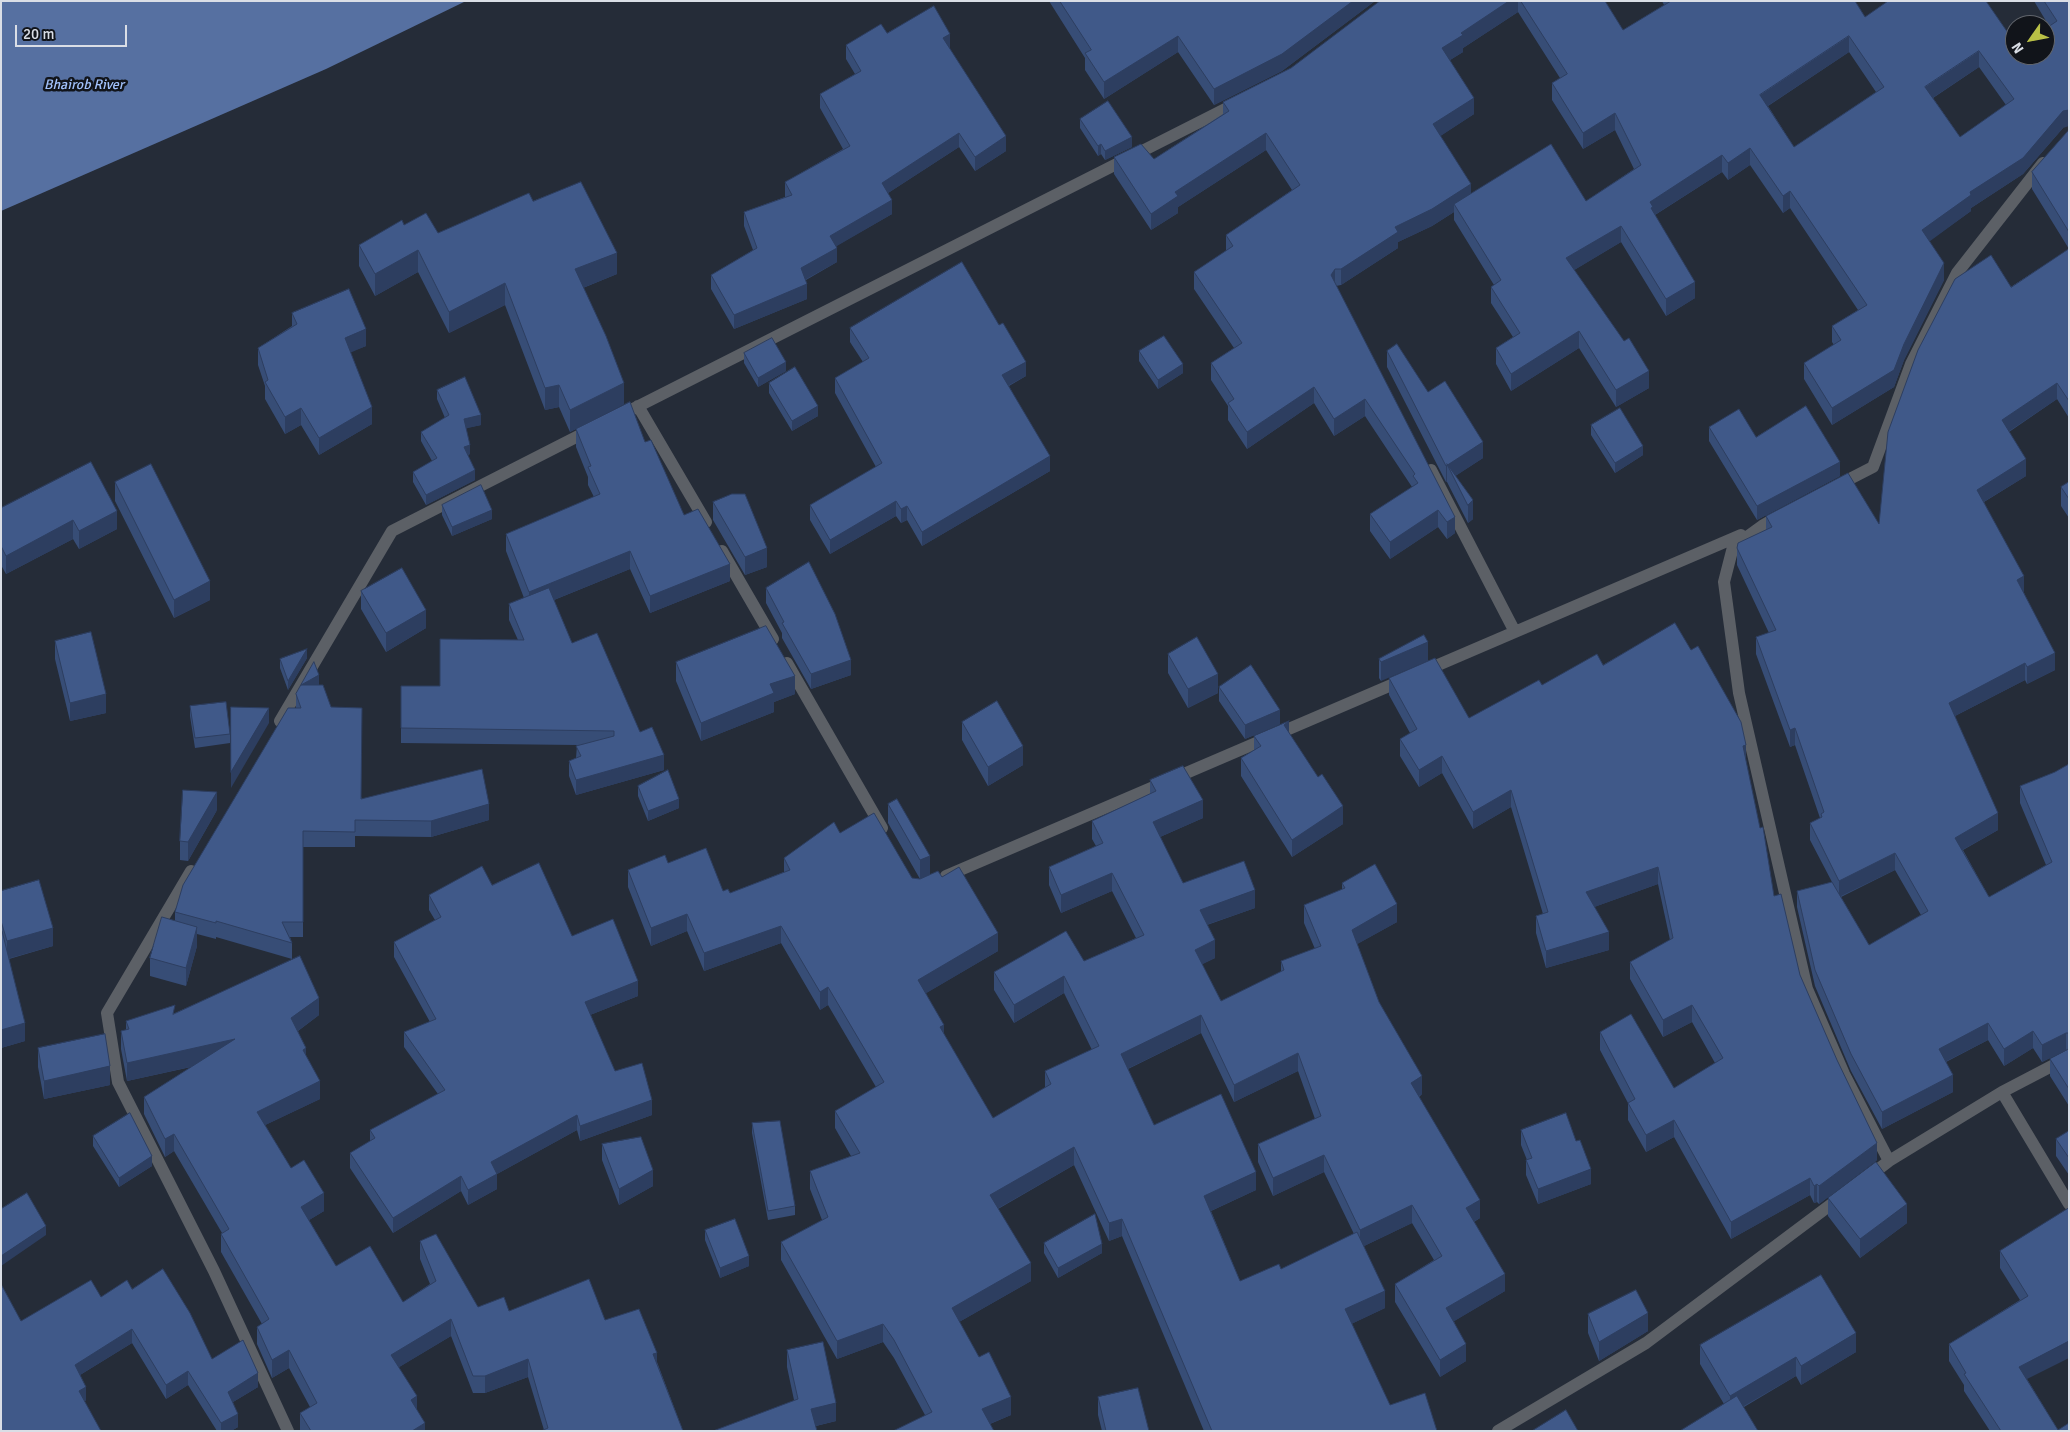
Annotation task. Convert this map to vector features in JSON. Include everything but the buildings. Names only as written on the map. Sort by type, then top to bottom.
[{"type":"street","points":[[272,734],[392,530],[1250,96]]},
{"type":"street","points":[[1823,493],[1873,467],[1911,364],[1958,273],[2034,173],[2051,154]]},
{"type":"street","points":[[638,406],[887,837]]},
{"type":"street","points":[[1425,458],[1515,632]]},
{"type":"street","points":[[935,881],[1762,526],[1797,507]]},
{"type":"street","points":[[1762,526],[1733,547],[1724,582],[1739,693],[1807,989],[1844,1074],[1889,1161]]},
{"type":"street","points":[[197,861],[107,1014],[118,1082],[214,1271],[288,1431]]},
{"type":"street","points":[[1498,1431],[1646,1344],[1889,1161],[2002,1092],[2069,1057]]},
{"type":"street","points":[[2002,1092],[2069,1204]]},
{"type":"water","name":"Bhairob River","points":[[1,1],[466,1],[326,69],[1,211]]}]
